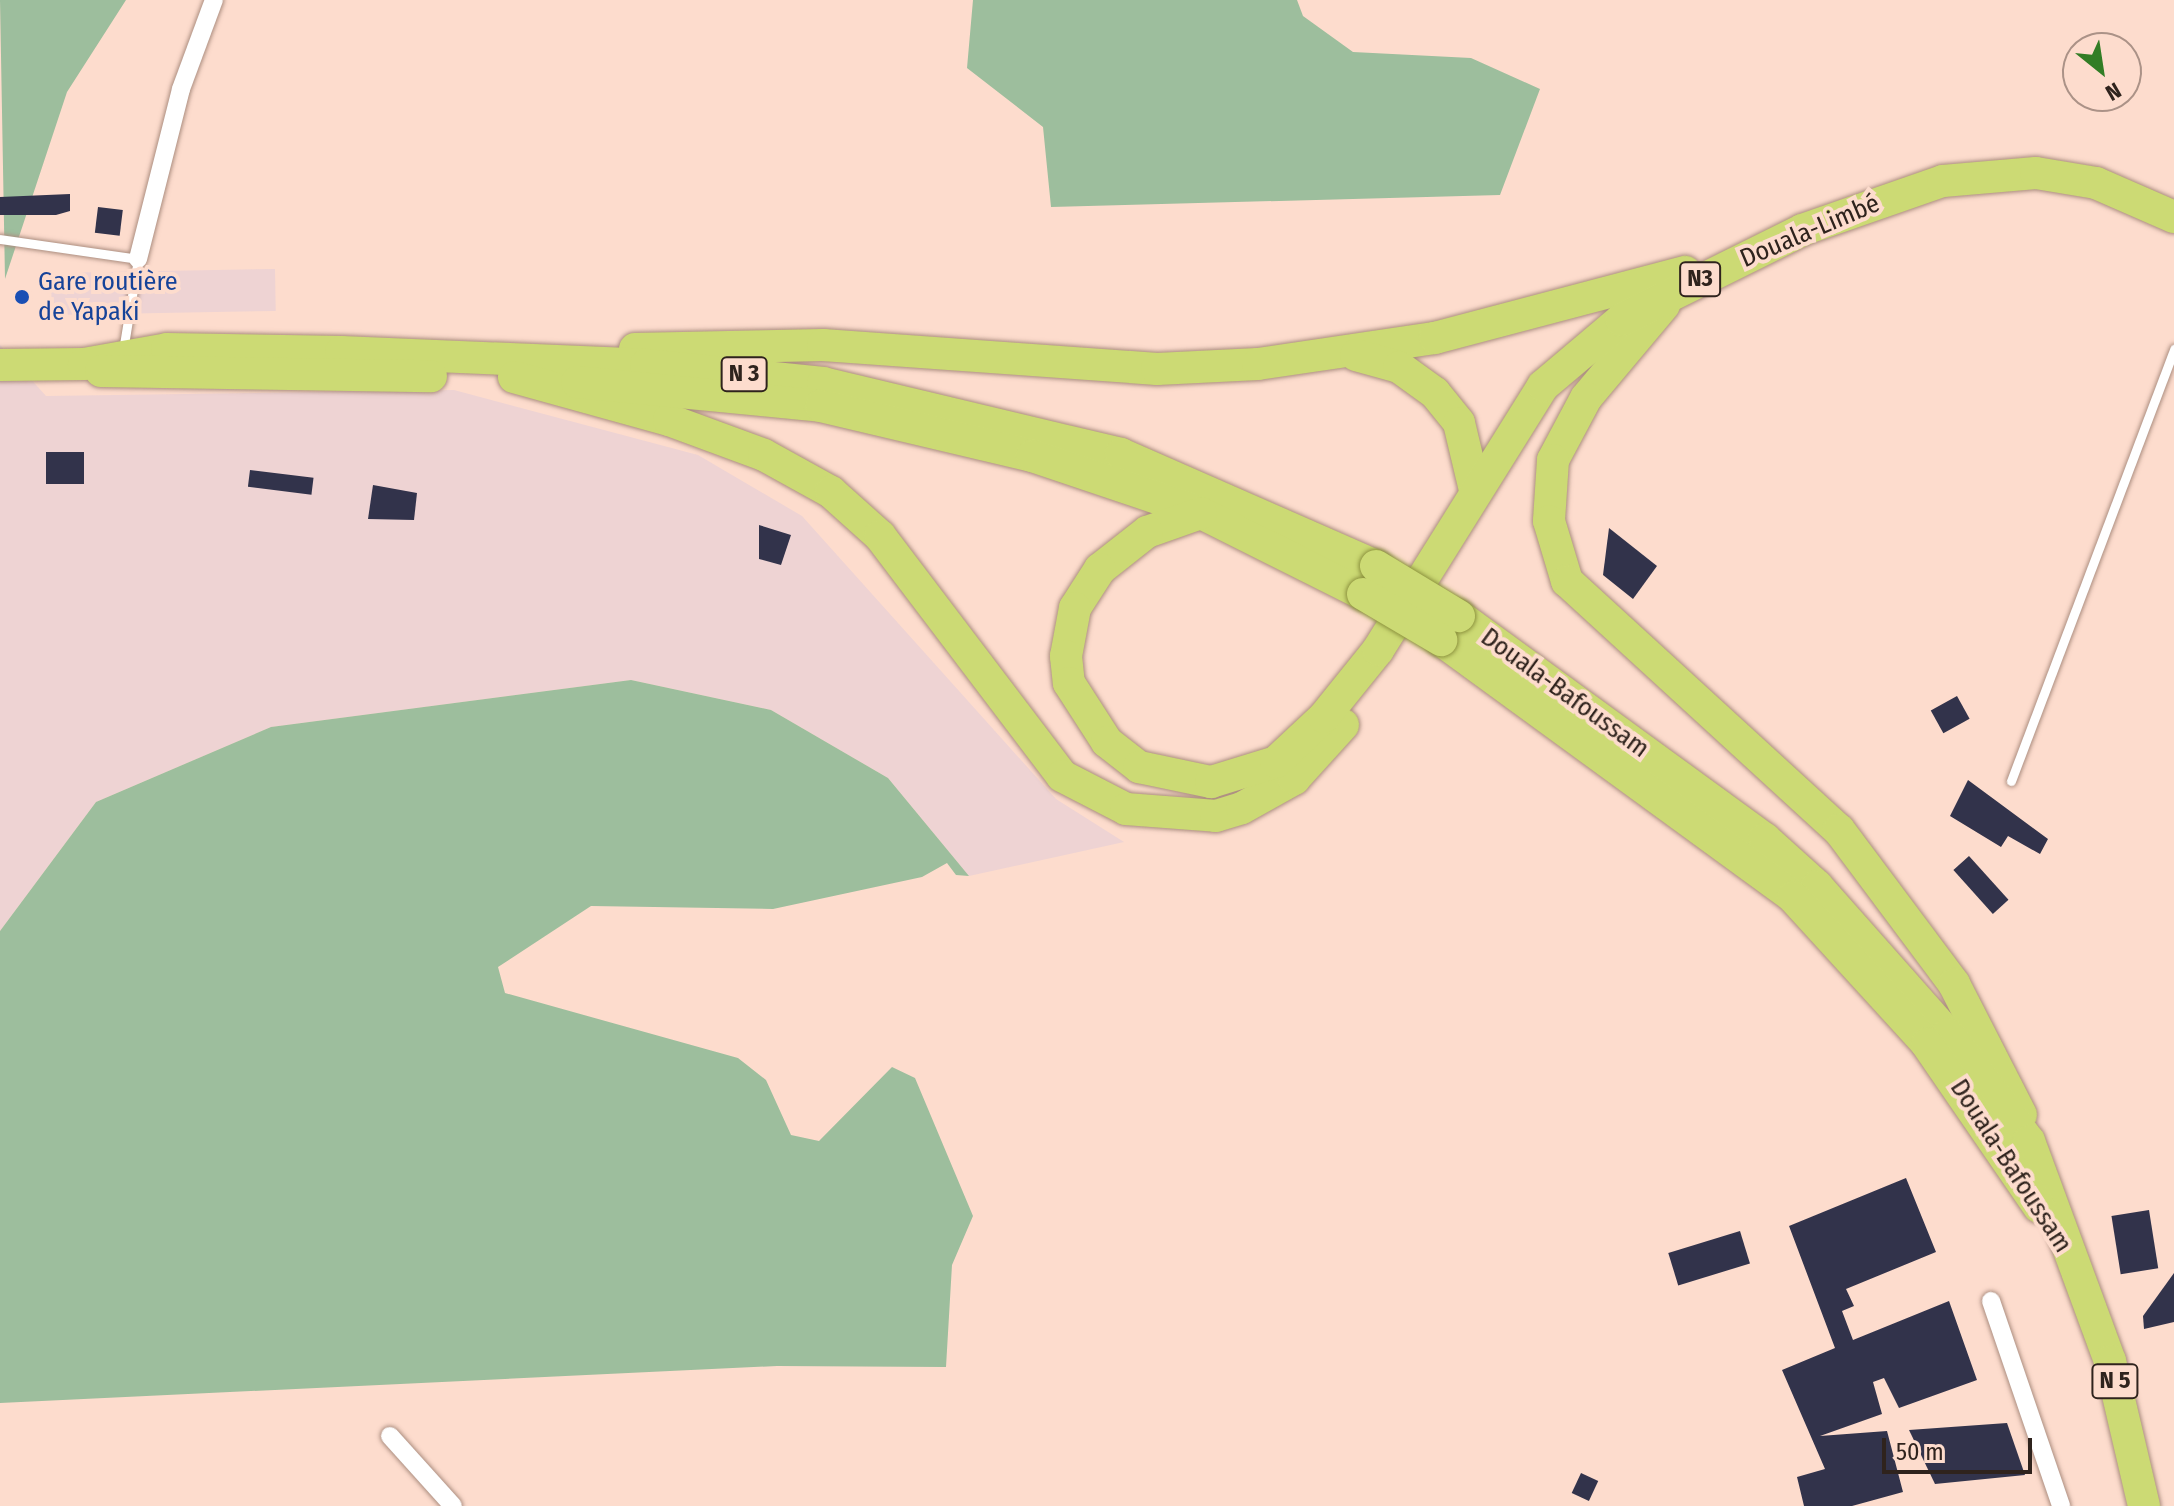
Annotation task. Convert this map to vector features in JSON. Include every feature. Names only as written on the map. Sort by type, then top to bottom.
[{"type":"highway","name":"Douala-Limbé","points":[[1378,650],[1475,490],[1552,377],[1599,334],[1679,290],[1860,206],[1988,174],[2096,183],[2174,217]]},
{"type":"highway","points":[[519,368],[686,345],[823,345],[1157,369],[1346,352],[1435,338],[1746,257]]},
{"type":"highway","points":[[1679,290],[1614,361],[1563,439],[1548,495],[1554,549],[1579,597],[1780,773],[1867,864],[1977,1022],[2013,1090],[2029,1141]]},
{"type":"highway","points":[[1346,352],[1399,367],[1435,393],[1459,423],[1475,490]]},
{"type":"highway","name":"N 3","points":[[84,364],[123,353],[823,383],[1043,433],[1134,459],[1369,580]]},
{"type":"highway","name":"N 3","points":[[0,365],[84,364],[150,374],[519,368],[821,406],[1032,456],[1201,513],[1369,580]]},
{"type":"highway","points":[[519,368],[764,455],[831,492],[880,536],[1062,776],[1126,809],[1216,816],[1267,797],[1314,760],[1348,719],[1378,650]]},
{"type":"highway","points":[[1201,513],[1124,547],[1085,590],[1069,630],[1069,683],[1079,703],[1107,742],[1139,767],[1211,782],[1276,762],[1315,727],[1378,650]]},
{"type":"highway","name":"Douala-Bafoussam","points":[[1369,580],[1450,628],[1795,865],[1948,1034],[2029,1141],[2073,1260]]},
{"type":"highway","name":"Douala-Bafoussam","points":[[1450,628],[1793,897],[1942,1063],[2073,1260]]},
{"type":"highway","name":"N 5","points":[[2073,1260],[2110,1361],[2144,1506]]},
{"type":"street","points":[[138,259],[181,89],[214,0]]},
{"type":"street","points":[[1991,1301],[2061,1506]]},
{"type":"street","points":[[390,1436],[453,1506]]},
{"type":"lane","points":[[0,239],[138,259],[123,353]]},
{"type":"lane","points":[[2011,781],[2174,349]]},
{"type":"shaded area","points":[[275,269],[276,311],[52,315],[51,273]]},
{"type":"shaded area","points":[[0,345],[46,396],[454,390],[698,455],[802,516],[1056,799],[1124,842],[969,876],[888,778],[771,710],[631,680],[271,727],[96,802],[0,931]]},
{"type":"green space","points":[[0,0],[126,0],[67,92],[5,279]]},
{"type":"green space","points":[[973,0],[1297,0],[1303,16],[1353,52],[1471,58],[1540,89],[1500,195],[1051,207],[1043,127],[967,68]]},
{"type":"green space","points":[[631,680],[771,710],[888,778],[969,876],[956,875],[947,863],[922,877],[773,909],[591,906],[498,967],[505,993],[738,1058],[766,1080],[791,1135],[819,1141],[892,1067],[915,1078],[973,1216],[952,1265],[946,1367],[777,1366],[0,1403],[0,931],[96,802],[271,727]]},
{"type":"building","points":[[70,194],[70,211],[56,215],[0,215],[0,197]]},
{"type":"building","points":[[98,207],[123,210],[120,236],[95,233]]},
{"type":"building","points":[[46,452],[84,452],[84,484],[46,484]]},
{"type":"building","points":[[250,470],[314,478],[311,495],[248,487]]},
{"type":"building","points":[[373,485],[417,493],[414,520],[368,519]]},
{"type":"building","points":[[759,525],[791,535],[781,565],[759,559]]},
{"type":"building","points":[[1609,528],[1657,566],[1633,599],[1603,575]]},
{"type":"building","points":[[1957,696],[1970,719],[1943,733],[1931,711]]},
{"type":"building","points":[[1968,780],[2048,839],[2040,854],[2008,836],[2001,847],[1950,816]]},
{"type":"building","points":[[1969,856],[2008,900],[1993,914],[1953,870]]},
{"type":"building","points":[[1906,1178],[1936,1252],[1846,1289],[1854,1306],[1842,1311],[1853,1340],[1949,1301],[1977,1380],[1899,1408],[1884,1378],[1873,1382],[1882,1414],[1820,1436],[1887,1431],[1903,1492],[1852,1506],[1804,1506],[1797,1477],[1825,1469],[1782,1370],[1835,1348],[1789,1226]]},
{"type":"building","points":[[2149,1210],[2158,1268],[2121,1274],[2111,1216]]},
{"type":"building","points":[[1740,1231],[1750,1264],[1678,1285],[1668,1253]]},
{"type":"building","points":[[2174,1273],[2174,1322],[2144,1329],[2143,1316]]},
{"type":"building","points":[[2007,1423],[2025,1475],[1935,1484],[1909,1430]]},
{"type":"building","points":[[1581,1473],[1598,1481],[1589,1501],[1572,1493]]},
{"type":"place","name":"Gare routière de Yapaki","points":[[22,297]]}]
